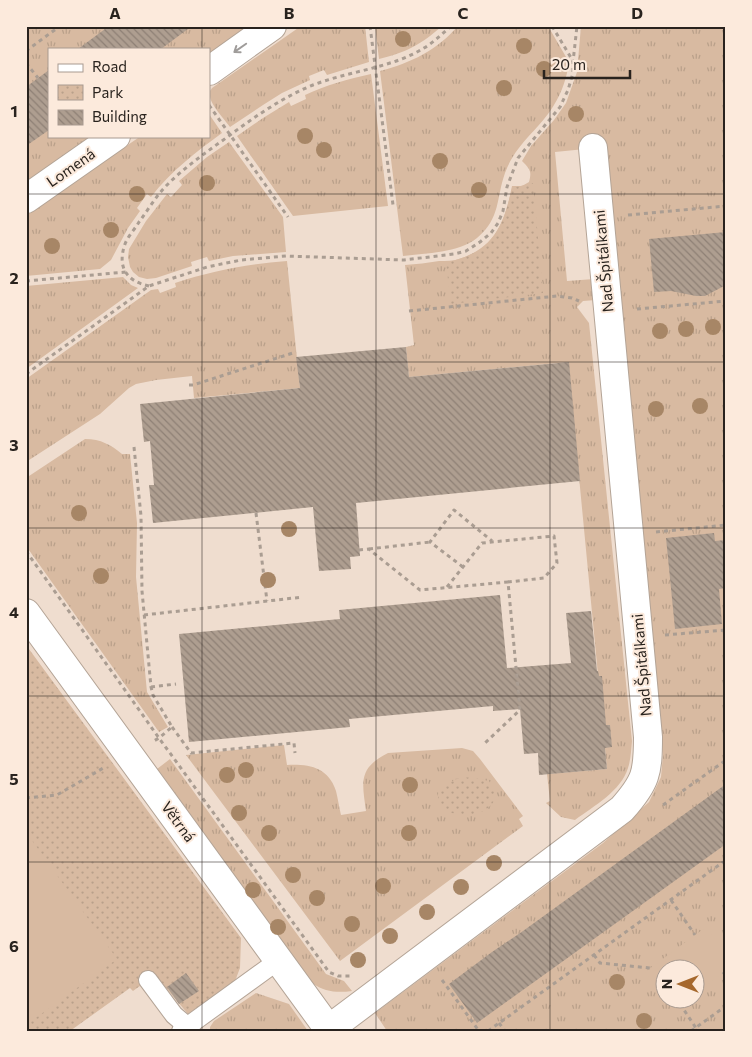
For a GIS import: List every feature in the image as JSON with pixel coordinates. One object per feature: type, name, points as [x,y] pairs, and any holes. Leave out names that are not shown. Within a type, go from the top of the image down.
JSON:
[{"type":"street","points":[[210,69],[272,26]]},
{"type":"street","name":"Lomená","points":[[26,199],[113,138]]},
{"type":"street","name":"Nad Špitálkami","points":[[330,1030],[622,809],[641,786],[645,776],[648,759],[648,738],[640,638],[593,148]]},
{"type":"street","name":"Větrná","points":[[26,613],[330,1030]]},
{"type":"lane","points":[[148,980],[186,1029],[279,960]]},
{"type":"path","points":[[26,51],[60,26]]},
{"type":"path","points":[[370,26],[393,205]]},
{"type":"path","points":[[149,286],[139,284],[131,279],[121,262],[123,250],[126,241],[166,186],[199,158],[258,114],[313,85],[393,62],[418,52],[451,26]]},
{"type":"path","points":[[552,26],[573,62]]},
{"type":"path","points":[[26,374],[149,286],[207,267],[241,260],[286,256],[404,260],[454,254],[480,242],[491,233],[498,223],[503,211],[507,187],[518,158],[560,106],[568,90],[573,73],[577,26]]},
{"type":"path","points":[[26,63],[38,78]]},
{"type":"path","points":[[210,106],[288,217]]},
{"type":"path","points":[[600,218],[726,206]]},
{"type":"path","points":[[26,281],[126,272]]},
{"type":"path","points":[[409,311],[557,296],[572,298],[583,304]]},
{"type":"path","points":[[609,312],[726,301]]},
{"type":"path","points":[[188,386],[296,352]]},
{"type":"path","points":[[134,447],[141,516],[142,591],[153,695],[172,727],[191,753],[294,743],[296,752]]},
{"type":"path","points":[[430,542],[454,510],[493,542]]},
{"type":"path","points":[[256,512],[267,601]]},
{"type":"path","points":[[653,532],[726,525]]},
{"type":"path","points":[[369,549],[420,590],[544,578],[557,563],[554,536],[482,543],[446,587]]},
{"type":"path","points":[[360,550],[430,542],[463,567]]},
{"type":"path","points":[[26,551],[329,972],[338,976],[353,975]]},
{"type":"path","points":[[484,743],[520,710],[508,582]]},
{"type":"path","points":[[144,615],[303,597]]},
{"type":"path","points":[[640,638],[726,630]]},
{"type":"path","points":[[151,687],[176,684]]},
{"type":"path","points":[[26,798],[57,795],[159,738],[172,727]]},
{"type":"path","points":[[488,1031],[726,860]]},
{"type":"path","points":[[671,900],[695,935]]},
{"type":"path","points":[[594,955],[600,963],[650,968]]},
{"type":"path","points":[[691,1031],[697,1029],[726,1006]]},
{"type":"path","points":[[684,1010],[697,1029]]},
{"type":"path","points":[[499,1023],[505,1031]]},
{"type":"green space","points":[[26,26],[267,26],[210,66],[210,48],[48,48],[48,138],[105,138],[26,193]]},
{"type":"green space","points":[[301,26],[365,26],[369,62],[327,75],[324,70],[309,76],[310,80],[282,93],[230,127],[212,103],[210,92],[212,88]]},
{"type":"green space","points":[[375,26],[442,26],[413,47],[379,59]]},
{"type":"green space","points":[[458,26],[548,26],[569,62],[567,73],[562,90],[554,105],[542,122],[521,145],[510,162],[502,182],[497,207],[485,230],[477,238],[461,247],[442,252],[403,256],[380,71],[413,60],[432,49]]},
{"type":"green space","points":[[581,26],[726,26],[726,1031],[387,1031],[375,1013],[603,843],[649,802],[661,777],[663,755],[623,358],[595,148],[555,152],[567,281],[594,279],[596,300],[583,301],[577,307],[589,323],[632,741],[629,765],[619,784],[606,797],[575,820],[561,817],[546,803],[550,801],[547,774],[607,769],[568,362],[409,377],[406,347],[414,345],[405,265],[459,259],[472,254],[490,240],[502,221],[512,186],[522,186],[529,182],[530,170],[522,161],[531,146],[566,103],[577,72]]},
{"type":"green space","points":[[371,74],[388,206],[293,216],[237,136],[289,102],[291,106],[306,99],[305,95],[321,88]]},
{"type":"green space","points":[[210,115],[222,133],[175,170],[151,197],[147,194],[137,208],[140,211],[128,228],[111,260],[100,269],[26,276],[26,214],[138,138],[210,138]]},
{"type":"green space","points":[[229,142],[283,217],[286,252],[233,256],[209,261],[207,257],[191,262],[192,266],[156,278],[147,279],[139,277],[130,267],[129,249],[146,221],[167,194],[171,197],[182,185],[179,181],[207,157]]},
{"type":"green space","points":[[533,183],[543,293],[451,304],[446,263],[476,252],[491,240],[501,224],[512,188]]},
{"type":"green space","points":[[287,261],[300,388],[194,398],[192,376],[136,384],[100,414],[26,462],[26,379],[151,290],[158,289],[160,293],[176,287],[175,283],[203,275],[244,266]]},
{"type":"green space","points":[[123,277],[131,285],[138,288],[26,369],[26,286]]},
{"type":"green space","points":[[85,439],[101,441],[122,454],[130,454],[137,523],[136,577],[147,692],[168,727],[159,732],[26,546],[26,478]]},
{"type":"green space","points":[[26,645],[241,938],[240,968],[235,981],[188,1014],[155,975],[133,991],[130,988],[70,1031],[26,1031]]},
{"type":"green space","points":[[284,745],[287,765],[310,766],[323,772],[328,777],[336,791],[341,815],[366,811],[364,777],[371,764],[388,753],[462,748],[473,751],[523,816],[519,819],[523,826],[340,961],[186,755]]},
{"type":"green space","points":[[170,759],[326,974],[344,981],[352,991],[331,991],[312,983],[157,769]]},
{"type":"green space","points":[[461,777],[489,781],[497,794],[490,806],[476,814],[468,815],[451,813],[444,809],[438,796],[439,790]]},
{"type":"green space","points":[[26,832],[117,959],[26,1025]]},
{"type":"green space","points":[[706,927],[726,954],[726,970],[704,987],[704,960],[661,960]]},
{"type":"green space","points":[[654,965],[654,984],[645,972]]},
{"type":"green space","points":[[256,993],[289,1004],[308,1031],[210,1031],[214,1021]]},
{"type":"building","points":[[109,26],[192,26],[162,48],[79,48]]},
{"type":"building","points":[[48,71],[48,131],[26,146],[26,87]]},
{"type":"building","points":[[726,232],[726,285],[705,296],[671,291],[654,292],[649,239]]},
{"type":"building","points":[[406,347],[409,377],[569,362],[580,481],[356,503],[360,556],[350,557],[351,569],[319,571],[313,507],[153,523],[149,485],[154,485],[150,441],[144,442],[140,404],[300,388],[296,357]]},
{"type":"building","points":[[714,533],[715,541],[726,540],[726,588],[719,589],[722,624],[675,629],[666,538]]},
{"type":"building","points":[[500,595],[507,668],[571,663],[566,613],[591,611],[597,671],[599,676],[602,676],[606,725],[610,725],[612,747],[605,748],[607,769],[539,775],[538,753],[524,754],[520,709],[493,711],[493,706],[349,719],[350,727],[189,742],[179,634],[340,619],[339,610]]},
{"type":"building","points":[[726,784],[726,844],[477,1023],[449,984]]},
{"type":"building","points":[[186,973],[199,991],[179,1004],[167,987]]}]
